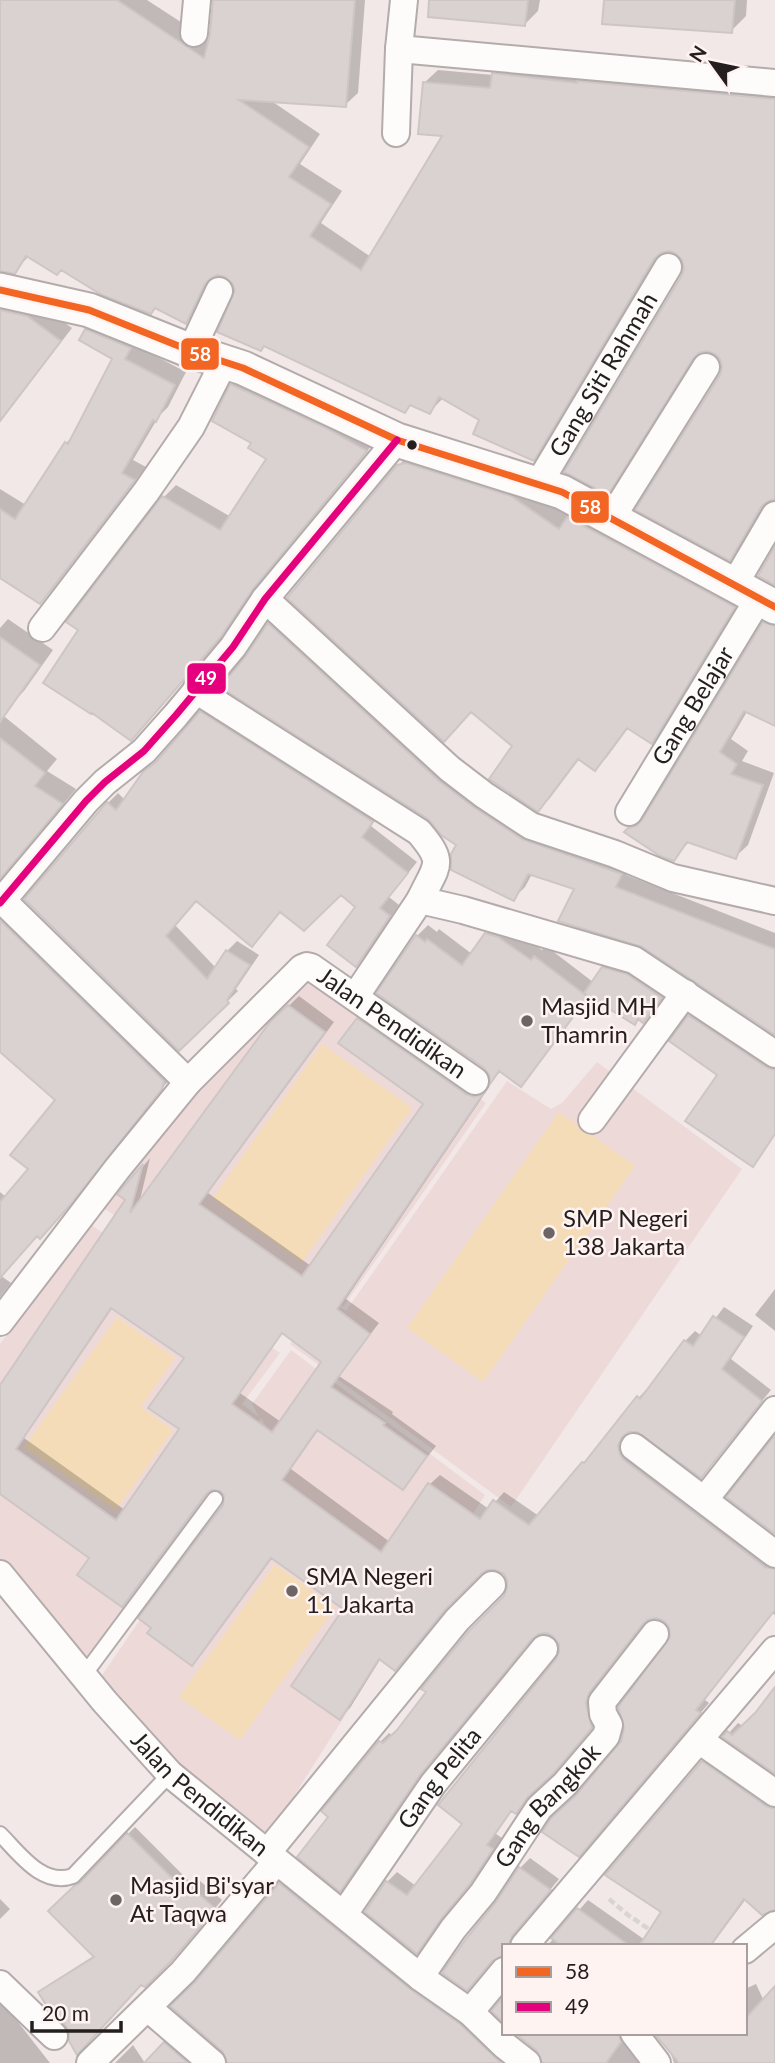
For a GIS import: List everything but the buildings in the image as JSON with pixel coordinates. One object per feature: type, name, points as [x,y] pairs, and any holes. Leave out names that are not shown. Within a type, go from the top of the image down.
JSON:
[{"type":"street","points":[[194,33],[197,0]]},
{"type":"street","points":[[396,132],[404,0]]},
{"type":"street","points":[[399,49],[775,83]]},
{"type":"street","name":"Gang Siti Rahmah","points":[[539,483],[668,267]]},
{"type":"street","points":[[0,290],[89,310],[191,351],[243,368],[397,439],[562,492],[756,597]]},
{"type":"street","points":[[191,351],[219,291]]},
{"type":"street","points":[[42,628],[146,492],[191,427],[224,362]]},
{"type":"street","points":[[611,519],[706,367]]},
{"type":"street","points":[[188,1082],[2,902],[86,801],[144,751],[233,647],[265,599],[397,439]]},
{"type":"street","name":"Gang Belajar","points":[[629,812],[756,597],[775,514]]},
{"type":"street","points":[[265,599],[450,769],[531,826],[673,878],[775,901]]},
{"type":"street","points":[[196,690],[419,832],[435,851],[437,864],[420,900],[355,997]]},
{"type":"street","points":[[420,900],[634,960],[775,1054]]},
{"type":"street","name":"Jalan Pendidikan","points":[[0,1322],[117,1169],[188,1082],[302,968],[311,967],[475,1081]]},
{"type":"street","points":[[592,1120],[685,993]]},
{"type":"street","points":[[705,1499],[775,1410]]},
{"type":"street","points":[[634,1447],[775,1554]]},
{"type":"street","name":"Jalan Pendidikan","points":[[0,1574],[105,1702],[170,1774],[420,1977],[470,2012],[527,2063]]},
{"type":"street","points":[[90,2063],[183,1972],[457,1620],[492,1585]]},
{"type":"street","name":"Gang Bangkok","points":[[420,1977],[453,1929],[483,1893],[539,1808],[565,1784],[606,1736],[608,1725],[602,1702],[655,1634]]},
{"type":"street","name":"Gang Pelita","points":[[344,1914],[433,1784],[544,1649]]},
{"type":"street","points":[[526,1944],[775,1650]]},
{"type":"street","points":[[699,1740],[775,1793]]},
{"type":"street","points":[[747,1949],[773,1932]]},
{"type":"street","points":[[470,2012],[502,1973]]},
{"type":"street","points":[[0,1983],[54,2036]]},
{"type":"street","points":[[148,2008],[212,2063]]},
{"type":"street","points":[[636,2035],[657,2063]]},
{"type":"lane","points":[[84,1675],[215,1499]]},
{"type":"lane","points":[[0,1833],[32,1866],[47,1877],[62,1880],[73,1876],[170,1774]]},
{"type":"path","points":[[609,1899],[671,1944]]},
{"type":"shaded area","points":[[304,971],[364,1007],[486,1103],[343,1307],[324,1294],[292,1338],[95,1202]]},
{"type":"shaded area","points":[[322,1044],[412,1108],[302,1262],[213,1198]]},
{"type":"shaded area","name":"SMP Negeri 138 Jakarta","points":[[597,1062],[742,1169],[511,1507],[290,1344],[325,1297],[346,1311],[507,1081],[551,1109],[562,1103]]},
{"type":"shaded area","points":[[559,1112],[635,1166],[483,1382],[407,1328]]},
{"type":"shaded area","points":[[90,1224],[280,1353],[242,1404],[259,1417],[252,1404],[291,1350],[485,1495],[261,1848],[94,1687],[269,1431],[261,1418],[84,1663],[0,1568],[0,1344]]},
{"type":"shaded area","points":[[117,1317],[175,1358],[141,1407],[173,1430],[116,1510],[24,1447]]},
{"type":"shaded area","points":[[275,1564],[335,1607],[240,1740],[179,1697]]},
{"type":"transit line","name":"58","points":[[0,290],[89,310],[191,351],[243,368],[397,440],[562,492],[775,607]]},
{"type":"transit line","name":"49","points":[[0,903],[86,801],[144,751],[176,715],[233,647],[265,599],[397,440]]},
{"type":"place","name":"Masjid MH Thamrin","points":[[527,1021]]},
{"type":"place","name":"SMP Negeri 138 Jakarta","points":[[549,1233]]},
{"type":"place","name":"SMA Negeri 11 Jakarta","points":[[292,1591]]},
{"type":"place","name":"Masjid Bi'syar At Taqwa","points":[[116,1900]]}]
